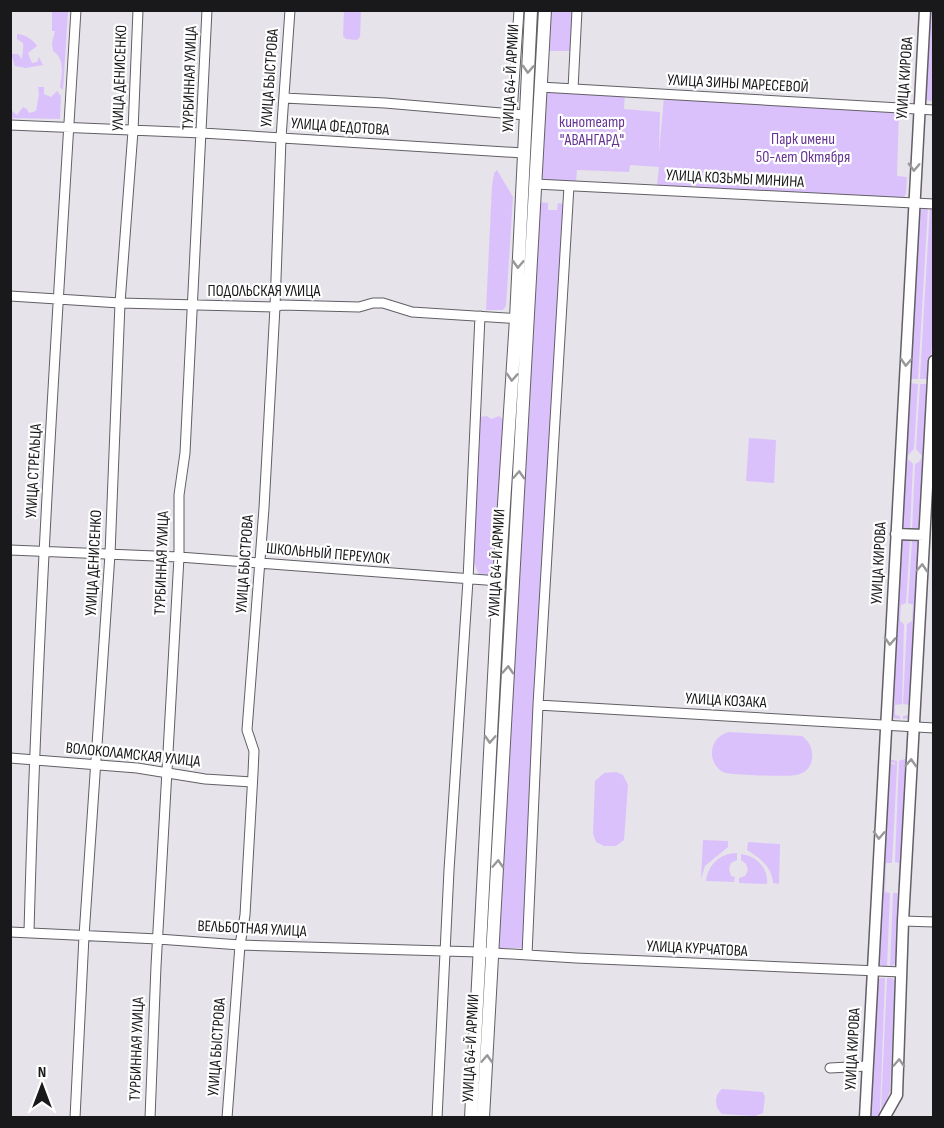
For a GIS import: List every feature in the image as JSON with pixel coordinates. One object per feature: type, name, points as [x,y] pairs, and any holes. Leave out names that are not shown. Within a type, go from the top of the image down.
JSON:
[{"type":"highway","name":"УЛИЦА 64-Й АРМИИ","points":[[483,1118],[521,445],[523,153],[531,10]]},
{"type":"highway","name":"УЛИЦА 64-Й АРМИИ","points":[[471,1118],[508,444],[535,184],[545,10]]},
{"type":"highway","points":[[508,444],[521,445]]},
{"type":"main road","name":"УЛИЦА КИРОВА","points":[[865,1118],[871,971],[925,10]]},
{"type":"main road","points":[[884,1118],[897,1095],[903,921],[933,361]]},
{"type":"main road","points":[[896,534],[924,535]]},
{"type":"street","name":"УЛИЦА СТРЕЛЬЦА","points":[[28,932],[34,760],[76,10]]},
{"type":"street","name":"УЛИЦА ДЕНИСЕНКО","points":[[75,1118],[84,936],[110,554],[120,303],[133,131],[138,10]]},
{"type":"street","name":"ТУРБИННАЯ УЛИЦА","points":[[150,1118],[166,771],[179,557],[179,495],[185,453],[207,10]]},
{"type":"street","name":"УЛИЦА БЫСТРОВА","points":[[227,1118],[240,945],[245,915],[254,751],[248,730],[275,307],[281,138],[290,10]]},
{"type":"street","points":[[512,113],[519,10]]},
{"type":"street","points":[[573,89],[577,10]]},
{"type":"street","name":"УЛИЦА ЗИНЫ МАРЕСЕВОЙ","points":[[540,87],[933,110]]},
{"type":"street","points":[[284,98],[525,115]]},
{"type":"street","name":"УЛИЦА ФЕДОТОВА","points":[[10,125],[202,133],[523,153]]},
{"type":"street","name":"УЛИЦА КОЗЬМЫ МИНИНА","points":[[535,184],[933,204]]},
{"type":"street","points":[[527,955],[538,705],[569,186]]},
{"type":"street","name":"ПОДОЛЬСКАЯ УЛИЦА","points":[[10,296],[120,303],[275,307],[282,305],[359,307],[383,303],[412,312],[522,319]]},
{"type":"street","name":"УЛИЦА 64-Й АРМИИ","points":[[437,1118],[447,952],[449,870],[468,580],[480,316]]},
{"type":"street","name":"ШКОЛЬНЫЙ ПЕРЕУЛОК","points":[[10,550],[179,557],[499,581]]},
{"type":"street","name":"УЛИЦА КОЗАКА","points":[[538,705],[933,728]]},
{"type":"street","name":"ВОЛОКОЛАМСКАЯ УЛИЦА","points":[[10,758],[166,771],[205,779],[252,782]]},
{"type":"street","points":[[903,921],[933,922]]},
{"type":"street","name":"ВЕЛЬБОТНАЯ УЛИЦА","points":[[10,932],[240,945],[493,952]]},
{"type":"street","name":"УЛИЦА КУРЧАТОВА","points":[[493,952],[901,972]]},
{"type":"street","points":[[830,1068],[867,1066]]},
{"type":"green space","points":[[52,11],[68,11],[63,90],[60,87],[61,62],[53,51],[55,31],[52,31]]},
{"type":"green space","points":[[344,11],[361,11],[360,37],[357,40],[346,39],[343,36]]},
{"type":"green space","points":[[551,11],[572,11],[570,51],[550,51]]},
{"type":"green space","points":[[928,11],[933,11],[932,101],[926,100],[923,95]]},
{"type":"green space","points":[[17,34],[28,37],[35,43],[37,46],[28,53],[32,63],[37,62],[39,57],[43,65],[26,68],[15,66],[11,54],[18,54],[22,59],[23,47],[23,43],[17,39]]},
{"type":"green space","points":[[38,87],[44,87],[44,94],[51,97],[57,91],[61,96],[60,119],[11,118],[11,110],[17,115],[23,107],[29,113],[36,111]]},
{"type":"green space","name":"Парк имени 50-лет Октября","points":[[552,90],[625,93],[624,109],[660,112],[659,154],[664,96],[899,109],[897,176],[907,177],[906,193],[903,200],[657,185],[659,167],[630,165],[629,172],[577,170],[576,182],[546,181],[541,177],[545,95]]},
{"type":"green space","points":[[497,170],[513,197],[506,306],[503,310],[486,310],[492,186],[494,173]]},
{"type":"green space","points":[[538,202],[548,203],[548,210],[557,210],[558,203],[564,204],[523,948],[497,948]]},
{"type":"green space","points":[[928,206],[918,379],[909,379],[919,211]]},
{"type":"green space","points":[[930,206],[934,207],[934,309],[930,379],[920,379]]},
{"type":"green space","points":[[909,383],[918,384],[914,449],[908,455],[908,459],[913,464],[910,530],[902,530],[902,528]]},
{"type":"green space","points":[[920,384],[929,384],[921,530],[912,530],[915,464],[922,456],[916,449]]},
{"type":"green space","points":[[487,416],[491,419],[499,416],[504,420],[498,493],[499,517],[493,540],[496,542],[493,550],[496,564],[495,571],[490,577],[479,574],[474,563],[473,551],[477,451],[480,445],[478,421],[480,417]]},
{"type":"green space","points":[[749,438],[776,440],[774,483],[746,481]]},
{"type":"green space","points":[[513,460],[487,944],[485,944],[511,462]]},
{"type":"green space","points":[[899,540],[910,540],[906,603],[901,605],[900,621],[904,624],[902,704],[895,705],[895,715],[900,716],[900,719],[894,718],[892,713]]},
{"type":"green space","points":[[912,541],[922,541],[910,705],[903,704],[907,624],[912,621],[913,605],[908,603]]},
{"type":"green space","points":[[729,732],[802,736],[807,740],[812,752],[811,764],[803,773],[791,776],[723,772],[715,765],[712,751],[718,738]]},
{"type":"green space","points":[[889,759],[897,761],[897,767],[892,863],[886,863],[885,892],[890,893],[887,967],[879,965],[878,962],[888,763],[895,766],[895,763],[889,762]]},
{"type":"green space","points":[[905,759],[907,763],[905,763],[909,764],[897,963],[890,967],[893,893],[898,893],[899,863],[895,862],[899,761]]},
{"type":"green space","points":[[617,772],[623,775],[628,785],[624,840],[616,846],[604,846],[596,842],[593,834],[595,781],[604,773]]},
{"type":"green space","points":[[703,840],[728,841],[728,847],[705,866],[701,879]]},
{"type":"green space","points":[[748,842],[780,844],[779,884],[773,883],[768,868],[747,850]]},
{"type":"green space","points":[[737,853],[737,860],[731,863],[729,869],[731,876],[735,877],[734,882],[706,881],[709,870],[716,861],[725,855]]},
{"type":"green space","points":[[741,854],[752,857],[764,868],[767,884],[739,883],[739,878],[745,876],[748,870],[746,864],[741,860]]},
{"type":"green space","points":[[885,978],[880,1110],[877,1117],[870,1116],[876,982]]},
{"type":"green space","points":[[887,978],[895,981],[890,1091],[881,1110]]},
{"type":"green space","points":[[722,1089],[763,1092],[765,1097],[763,1113],[755,1116],[722,1114],[716,1101]]},
{"type":"park label","name":"кинотеатр \"АВАНГАРД\"","points":[[592,131]]}]
